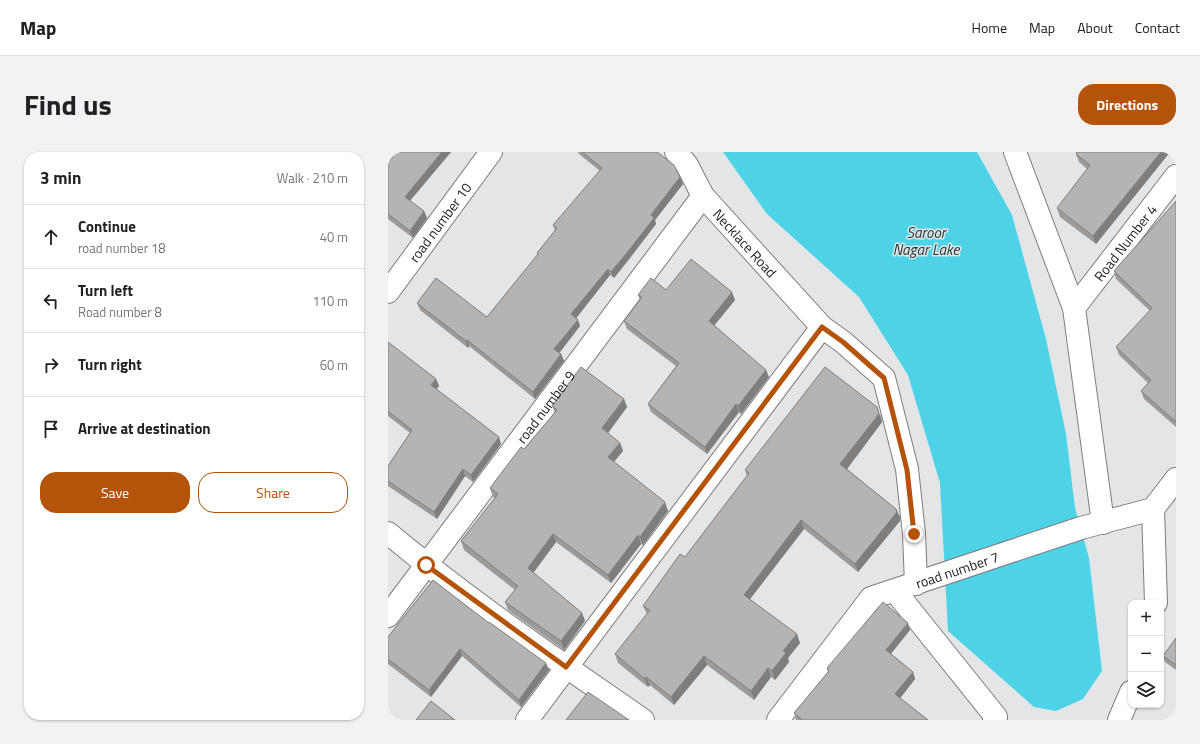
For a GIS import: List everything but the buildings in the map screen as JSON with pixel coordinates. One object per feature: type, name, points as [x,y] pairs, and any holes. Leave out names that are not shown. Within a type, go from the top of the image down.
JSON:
[{"type":"street","name":"road number 10","points":[[388,292],[491,152]]},
{"type":"street","name":"Necklace Road","points":[[676,152],[687,165],[703,196],[822,327],[843,342],[884,378],[907,470],[914,534],[916,584]]},
{"type":"street","points":[[1015,152],[1074,308],[1103,523]]},
{"type":"street","name":"Road Number 4","points":[[1074,308],[1176,176]]},
{"type":"street","name":"road number 9","points":[[388,616],[703,196]]},
{"type":"street","points":[[527,720],[822,327]]},
{"type":"street","points":[[1156,600],[1153,509],[1176,479]]},
{"type":"street","name":"road number 7","points":[[778,720],[871,598],[1081,528],[1153,509]]},
{"type":"street","points":[[388,533],[426,565],[566,667],[643,720]]},
{"type":"street","points":[[895,591],[995,719]]},
{"type":"street","points":[[1119,720],[1128,699]]},
{"type":"water","name":"Saroor Nagar Lake","points":[[723,152],[977,152],[1012,215],[1046,339],[1066,434],[1075,508],[1089,558],[1102,671],[1083,699],[1056,711],[1034,707],[948,631],[940,483],[908,375],[859,297],[767,214]]},
{"type":"route","points":[[426,565],[566,667],[822,327],[843,342],[884,378],[907,470],[914,534]]}]
